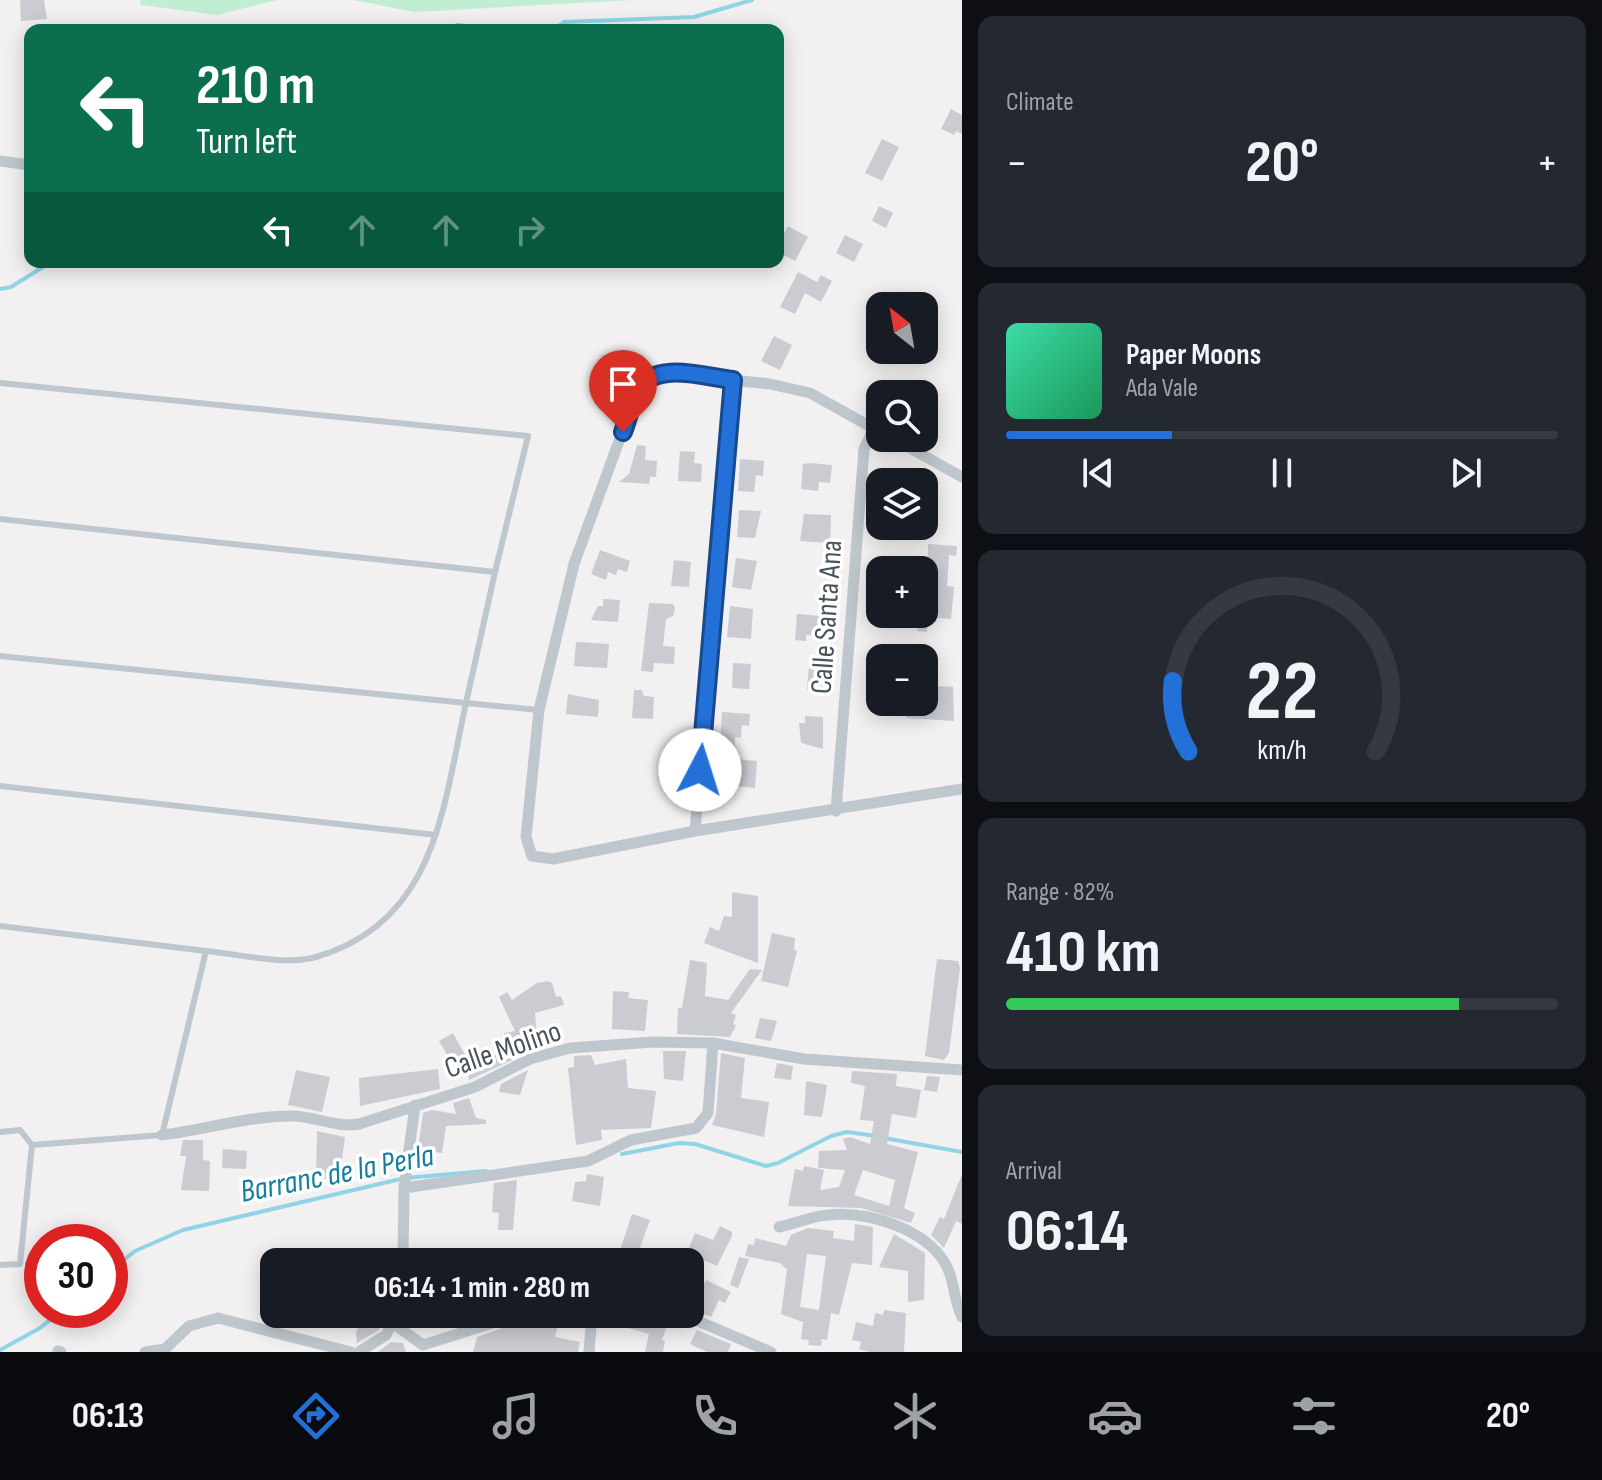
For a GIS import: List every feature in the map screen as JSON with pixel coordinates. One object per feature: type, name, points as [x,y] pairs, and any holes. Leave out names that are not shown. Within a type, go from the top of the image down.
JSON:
[{"type":"street","points":[[0,161],[24,164]]},
{"type":"street","points":[[866,424],[810,393],[733,380],[667,373],[651,376],[638,389],[574,564],[539,710],[526,837],[532,856],[553,859],[695,831],[962,789]]},
{"type":"street","points":[[695,831],[733,380]]},
{"type":"street","name":"Calle Santa Ana","points":[[836,811],[866,446]]},
{"type":"street","points":[[917,452],[962,477]]},
{"type":"street","name":"Calle Molino","points":[[162,1135],[259,1117],[305,1117],[348,1126],[475,1087],[530,1059],[570,1048],[653,1042],[713,1043],[804,1059],[962,1070]]},
{"type":"street","points":[[404,1188],[588,1161],[631,1140],[696,1128],[708,1113],[713,1043]]},
{"type":"street","points":[[403,1248],[404,1188],[415,1105]]},
{"type":"street","points":[[779,1227],[822,1216],[851,1214],[906,1231],[929,1246],[944,1262],[962,1317]]},
{"type":"street","points":[[145,1352],[165,1349],[189,1326],[218,1318],[351,1352]]},
{"type":"street","points":[[704,1324],[771,1352]]},
{"type":"street","points":[[359,1352],[377,1343],[388,1328]]},
{"type":"street","points":[[405,1328],[423,1345],[477,1328]]},
{"type":"street","points":[[589,1352],[591,1328]]},
{"type":"lane","points":[[0,383],[528,436],[436,835],[423,873],[403,901],[380,922],[339,946],[315,957],[292,959],[0,926]]},
{"type":"lane","points":[[0,519],[495,572]]},
{"type":"lane","points":[[0,656],[539,710]]},
{"type":"lane","points":[[0,786],[436,835]]},
{"type":"lane","points":[[32,1145],[162,1135],[206,951]]},
{"type":"lane","points":[[0,1132],[20,1130],[32,1145],[20,1264],[0,1265]]},
{"type":"green space","points":[[140,0],[277,0],[217,15],[141,5]]},
{"type":"green space","points":[[354,0],[633,0],[414,12]]},
{"type":"building","points":[[20,0],[44,0],[47,19],[21,21]]},
{"type":"building","points":[[951,109],[962,115],[962,134],[956,131],[954,135],[941,129]]},
{"type":"building","points":[[882,139],[899,147],[882,181],[865,173]]},
{"type":"building","points":[[879,206],[893,213],[886,228],[872,221]]},
{"type":"building","points":[[788,226],[808,237],[795,261],[784,255],[784,233]]},
{"type":"building","points":[[845,235],[863,244],[854,262],[836,253]]},
{"type":"building","points":[[798,272],[817,282],[821,275],[832,281],[821,302],[805,293],[795,314],[780,307]]},
{"type":"building","points":[[774,336],[792,345],[780,370],[761,361]]},
{"type":"building","points":[[637,445],[646,446],[645,460],[657,461],[656,477],[650,477],[649,484],[619,482],[629,474]]},
{"type":"building","points":[[680,451],[695,452],[694,463],[702,464],[701,482],[678,481]]},
{"type":"building","points":[[740,459],[764,461],[763,476],[756,475],[754,492],[738,491]]},
{"type":"building","points":[[803,464],[832,465],[830,483],[819,482],[818,491],[801,489]]},
{"type":"building","points":[[739,510],[761,511],[755,538],[737,537]]},
{"type":"building","points":[[804,514],[831,515],[830,543],[800,541]]},
{"type":"building","points":[[928,544],[957,546],[956,556],[949,555],[947,586],[954,587],[951,619],[938,618],[938,556],[928,556]]},
{"type":"building","points":[[600,550],[630,561],[627,572],[618,569],[616,575],[608,572],[606,580],[591,574]]},
{"type":"building","points":[[736,558],[757,561],[751,590],[732,587]]},
{"type":"building","points":[[674,560],[691,562],[689,587],[671,586]]},
{"type":"building","points":[[603,599],[620,600],[618,622],[591,620],[598,606],[603,606]]},
{"type":"building","points":[[649,603],[673,604],[675,608],[673,616],[666,619],[663,646],[675,647],[674,664],[654,663],[653,672],[641,671]]},
{"type":"building","points":[[730,606],[753,609],[751,639],[727,637]]},
{"type":"building","points":[[797,614],[821,616],[819,636],[806,635],[806,641],[795,640]]},
{"type":"building","points":[[576,642],[609,644],[607,668],[574,666]]},
{"type":"building","points":[[733,663],[751,664],[749,689],[732,688]]},
{"type":"building","points":[[809,665],[826,666],[825,690],[807,689]]},
{"type":"building","points":[[938,686],[953,687],[954,721],[906,718],[938,716]]},
{"type":"building","points":[[634,690],[642,690],[644,696],[654,697],[653,719],[632,718]]},
{"type":"building","points":[[568,694],[599,700],[598,717],[566,714]]},
{"type":"building","points":[[722,712],[750,714],[749,726],[742,725],[741,738],[735,737],[734,759],[757,761],[755,788],[735,786],[735,778],[723,777],[725,745],[720,744]]},
{"type":"building","points":[[805,716],[823,717],[823,749],[801,743],[799,723],[805,723]]},
{"type":"building","points":[[732,892],[758,896],[758,963],[704,943],[710,927],[719,931],[724,916],[732,917]]},
{"type":"building","points":[[772,933],[795,938],[794,950],[797,951],[788,987],[761,981]]},
{"type":"building","points":[[937,959],[958,961],[960,968],[949,1053],[944,1060],[925,1056]]},
{"type":"building","points":[[690,960],[707,963],[705,996],[728,1000],[750,969],[762,970],[731,1013],[736,1015],[733,1024],[736,1025],[730,1037],[677,1034],[678,1008],[682,1008]]},
{"type":"building","points":[[537,983],[552,983],[556,997],[561,996],[564,1005],[535,1013],[538,1048],[469,1080],[465,1058],[453,1065],[439,1041],[453,1033],[464,1053],[504,1055],[499,1039],[504,1037],[504,1033],[515,1031],[499,997],[507,992],[512,1000]]},
{"type":"building","points":[[613,991],[629,992],[628,998],[648,1000],[645,1031],[612,1029]]},
{"type":"building","points":[[760,1018],[777,1021],[771,1041],[755,1038]]},
{"type":"building","points":[[663,1051],[686,1051],[683,1081],[664,1079]]},
{"type":"building","points":[[721,1053],[745,1058],[741,1098],[769,1102],[764,1137],[712,1125],[716,1114]]},
{"type":"building","points":[[591,1055],[595,1065],[626,1059],[628,1088],[656,1091],[651,1128],[601,1130],[602,1140],[576,1145],[568,1068],[574,1067],[574,1056]]},
{"type":"building","points":[[777,1063],[793,1066],[791,1080],[774,1078]]},
{"type":"building","points":[[438,1069],[440,1089],[360,1106],[359,1078]]},
{"type":"building","points":[[296,1070],[330,1077],[322,1112],[288,1105]]},
{"type":"building","points":[[528,1070],[520,1095],[499,1092],[501,1084]]},
{"type":"building","points":[[852,1071],[897,1074],[896,1086],[921,1090],[916,1118],[892,1114],[887,1144],[918,1152],[904,1208],[915,1213],[911,1223],[861,1208],[788,1206],[795,1169],[803,1171],[804,1166],[824,1170],[820,1190],[839,1187],[845,1170],[818,1168],[819,1151],[847,1150],[843,1139],[850,1137],[870,1144],[874,1121],[860,1120],[865,1086],[851,1083]],"holes":[[[863,1170],[895,1180],[889,1206],[854,1195]]]},
{"type":"building","points":[[927,1076],[940,1077],[937,1092],[924,1090]]},
{"type":"building","points":[[806,1081],[827,1085],[822,1117],[804,1115]]},
{"type":"building","points":[[469,1098],[476,1118],[486,1120],[486,1124],[446,1126],[442,1153],[418,1149],[423,1113],[432,1110],[456,1114],[453,1103]]},
{"type":"building","points":[[317,1131],[345,1137],[339,1180],[316,1178]]},
{"type":"building","points":[[183,1140],[203,1140],[203,1160],[210,1161],[209,1191],[181,1190],[186,1156],[180,1156]]},
{"type":"building","points":[[223,1149],[247,1151],[246,1169],[222,1168]]},
{"type":"building","points":[[587,1174],[604,1177],[600,1206],[572,1201],[575,1182],[586,1181]]},
{"type":"building","points":[[962,1174],[962,1224],[956,1221],[944,1248],[931,1235],[940,1217],[944,1219]]},
{"type":"building","points":[[517,1180],[513,1230],[498,1230],[499,1213],[492,1212],[494,1183]]},
{"type":"building","points":[[632,1214],[650,1220],[640,1248],[621,1248]]},
{"type":"building","points":[[855,1224],[873,1227],[872,1265],[852,1263],[839,1315],[831,1313],[827,1340],[822,1339],[821,1346],[808,1345],[809,1340],[801,1339],[803,1322],[781,1314],[787,1270],[780,1263],[745,1256],[748,1244],[754,1245],[755,1238],[786,1246],[791,1235],[808,1228],[834,1231],[833,1238],[854,1241]],"holes":[[[807,1254],[826,1256],[819,1310],[800,1307]]]},
{"type":"building","points":[[720,1226],[732,1232],[717,1266],[704,1260],[704,1248],[689,1248],[695,1233],[713,1240]]},
{"type":"building","points":[[894,1234],[925,1253],[924,1300],[908,1302],[908,1271],[879,1267]]},
{"type":"building","points":[[739,1257],[749,1259],[738,1288],[730,1285]]},
{"type":"building","points":[[706,1280],[731,1292],[725,1303],[719,1300],[711,1317],[704,1314]]},
{"type":"building","points":[[884,1310],[906,1313],[904,1352],[870,1352],[859,1349],[861,1342],[852,1340],[856,1322],[873,1326],[875,1313],[883,1315]]},
{"type":"building","points":[[358,1328],[380,1328],[357,1343]]},
{"type":"building","points":[[502,1328],[557,1328],[555,1337],[580,1342],[578,1352],[473,1352],[477,1337]]},
{"type":"building","points":[[628,1328],[666,1328],[662,1340],[665,1341],[663,1352],[645,1352],[649,1334]]},
{"type":"building","points":[[697,1330],[731,1344],[728,1352],[707,1352],[690,1344]]},
{"type":"building","points":[[391,1342],[403,1343],[406,1352],[378,1352]]},
{"type":"waterway","points":[[561,24],[694,17],[752,0]]},
{"type":"waterway","points":[[0,289],[11,287],[41,268]]},
{"type":"waterway","name":"Barranc de la Perla","points":[[622,1154],[679,1143],[695,1144],[766,1166],[831,1136],[847,1132],[876,1136]]},
{"type":"waterway","name":"Barranc de la Perla","points":[[884,1138],[962,1152]]},
{"type":"waterway","name":"Barranc de la Perla","points":[[128,1257],[183,1230],[405,1178],[486,1171]]},
{"type":"waterway","name":"Barranc de la Perla","points":[[0,1350],[40,1328]]},
{"type":"route","points":[[623,432],[638,389],[651,376],[667,373],[733,380],[700,770]]}]
